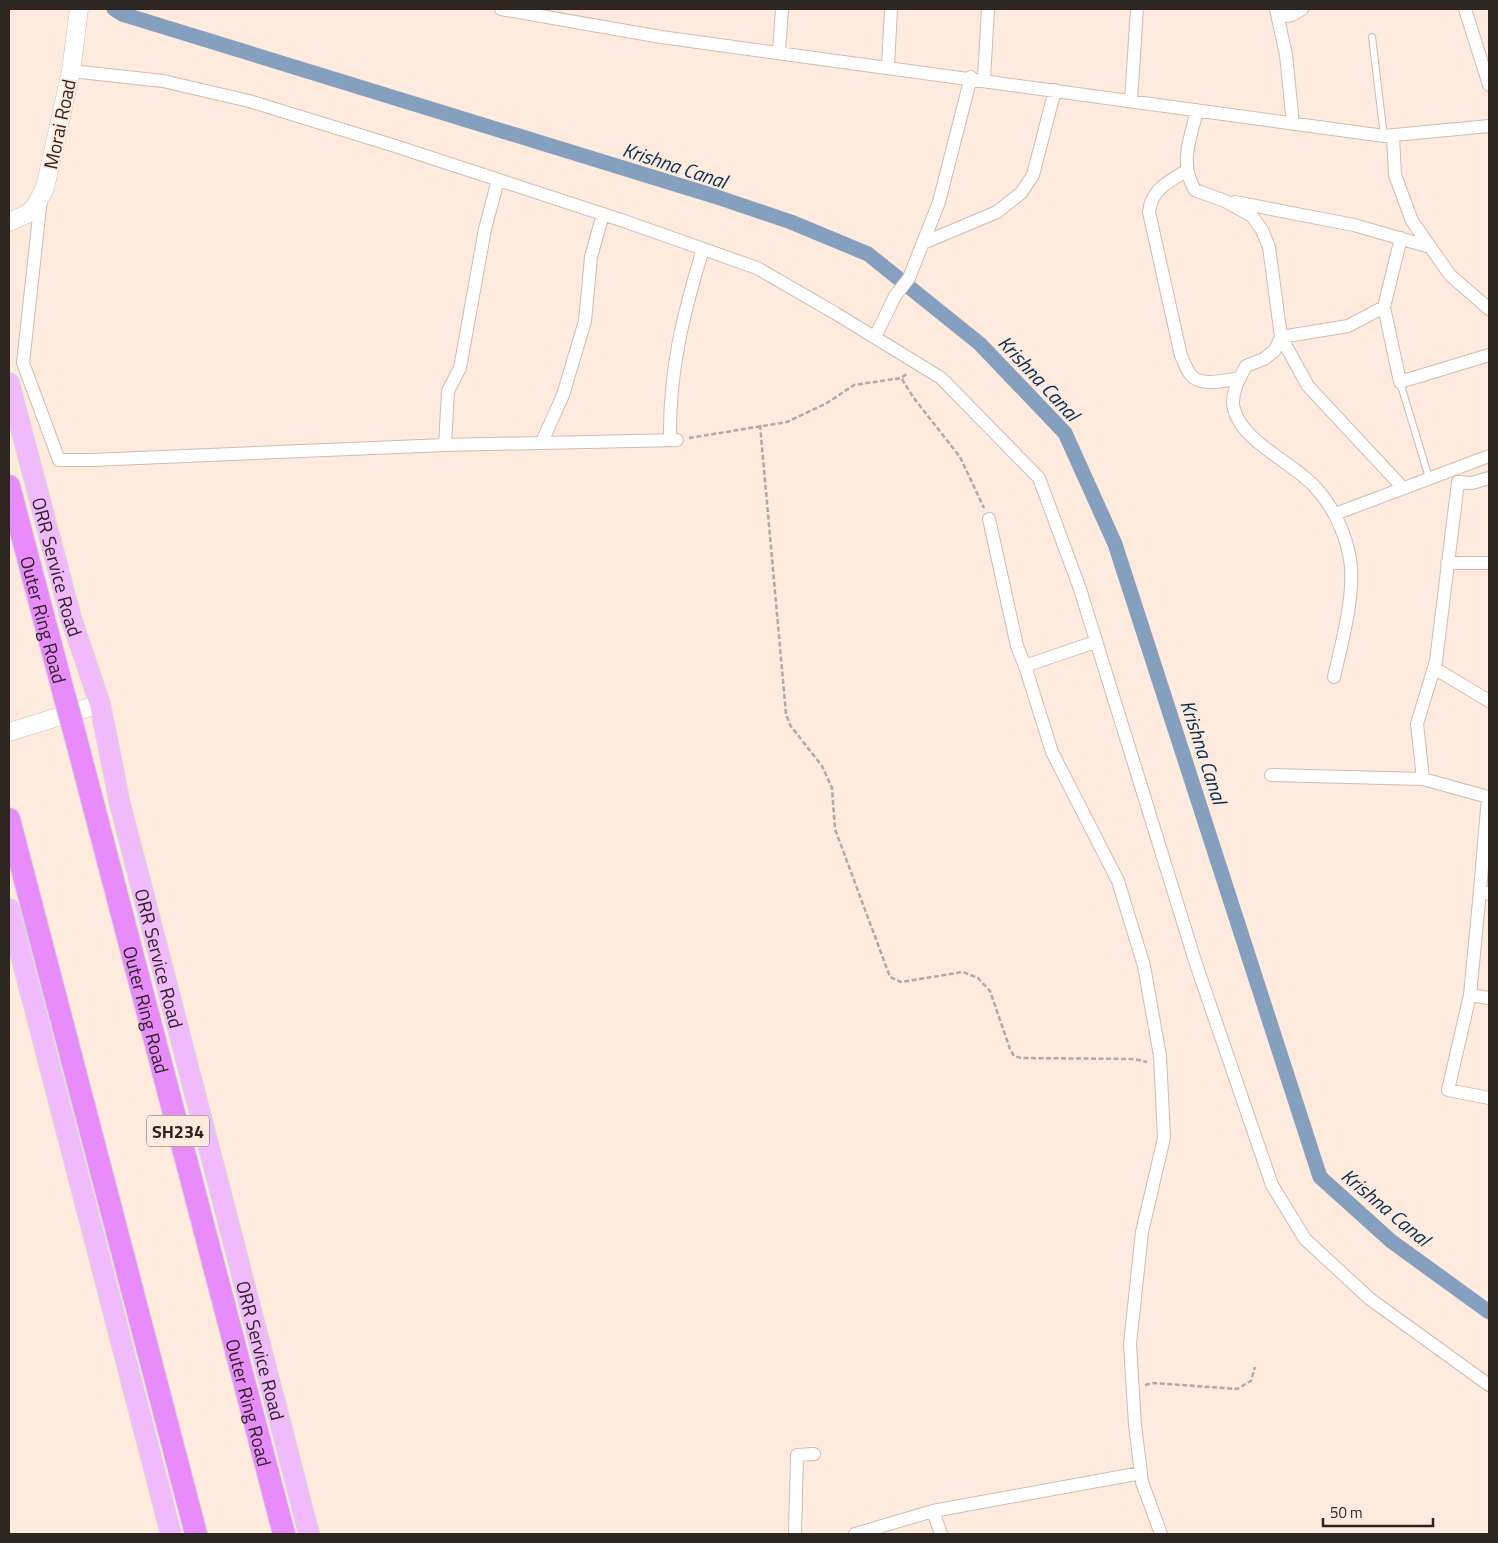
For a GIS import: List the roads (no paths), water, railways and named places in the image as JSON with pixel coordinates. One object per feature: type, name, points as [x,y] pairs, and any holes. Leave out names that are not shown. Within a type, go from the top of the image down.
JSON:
[{"type":"highway","name":"Outer Ring Road","points":[[9,486],[284,1534]]},
{"type":"highway","points":[[9,819],[196,1534]]},
{"type":"main road","name":"ORR Service Road","points":[[9,383],[71,618],[100,704],[120,804],[309,1534]]},
{"type":"main road","points":[[9,909],[171,1534]]},
{"type":"street","name":"Morai Road","points":[[9,222],[27,214],[42,196],[45,188],[71,71],[79,9]]},
{"type":"street","points":[[504,9],[554,13],[661,36],[1388,136],[1489,126]]},
{"type":"street","points":[[779,52],[782,9]]},
{"type":"street","points":[[888,66],[890,9]]},
{"type":"street","points":[[984,80],[988,9]]},
{"type":"street","points":[[1131,101],[1137,9]]},
{"type":"street","points":[[1293,124],[1286,55],[1277,13],[1292,15],[1302,9]]},
{"type":"street","points":[[1464,12],[1489,85]]},
{"type":"street","points":[[71,71],[163,81],[249,101],[392,144],[703,249],[756,268],[875,337],[941,378],[1039,478],[1080,589],[1196,964],[1272,1184],[1305,1239],[1355,1286],[1378,1305],[1489,1385]]},
{"type":"street","points":[[875,337],[895,296],[909,278],[939,202],[971,78]]},
{"type":"street","points":[[923,243],[997,212],[1021,193],[1033,175],[1055,90]]},
{"type":"street","points":[[1197,111],[1187,152],[1186,171],[1195,190],[1225,200],[1354,225],[1430,246]]},
{"type":"street","points":[[1388,136],[1395,175],[1412,221],[1450,275],[1489,309]]},
{"type":"street","points":[[1186,171],[1155,192],[1150,202],[1149,212],[1182,356],[1190,374],[1198,380],[1212,382],[1240,378]]},
{"type":"street","points":[[445,445],[447,396],[462,359],[485,229],[498,180]]},
{"type":"street","points":[[42,196],[23,363],[60,460],[445,445],[674,440],[672,380],[682,321],[703,249]]},
{"type":"street","points":[[1225,200],[1252,216],[1262,230],[1269,248],[1281,337],[1308,386],[1403,488]]},
{"type":"street","points":[[542,442],[563,395],[585,321],[591,257],[603,214]]},
{"type":"street","points":[[1401,238],[1384,307],[1400,382],[1489,355]]},
{"type":"street","points":[[1281,337],[1348,326],[1384,307]]},
{"type":"street","points":[[1281,337],[1275,350],[1264,359],[1246,366],[1233,396],[1234,409],[1246,430],[1315,486],[1335,514],[1350,555],[1350,602],[1334,677]]},
{"type":"street","points":[[1335,514],[1489,456]]},
{"type":"street","points":[[1423,779],[1417,724],[1434,668],[1458,482],[1472,482],[1489,478]]},
{"type":"street","points":[[988,519],[1017,646],[1052,752],[1118,882],[1144,966],[1161,1066],[1164,1138],[1142,1232],[1130,1344],[1142,1482],[1161,1534]]},
{"type":"street","points":[[1447,563],[1489,563]]},
{"type":"street","points":[[1025,666],[1095,642]]},
{"type":"street","points":[[1434,668],[1489,701]]},
{"type":"street","points":[[9,732],[100,704]]},
{"type":"street","points":[[1271,775],[1423,779],[1489,795],[1485,893],[1470,995],[1448,1090],[1489,1098]]},
{"type":"street","points":[[1470,995],[1489,998]]},
{"type":"street","points":[[795,1534],[797,1455],[814,1454]]},
{"type":"street","points":[[855,1534],[933,1512],[1141,1474]]},
{"type":"street","points":[[933,1512],[940,1534]]},
{"type":"lane","points":[[1372,37],[1388,136]]},
{"type":"lane","points":[[1400,382],[1429,478]]},
{"type":"waterway","name":"Krishna Canal","points":[[114,9],[122,14],[714,196],[791,222],[868,254],[980,344],[1065,433],[1115,544],[1320,1177],[1391,1241],[1489,1312]]}]
